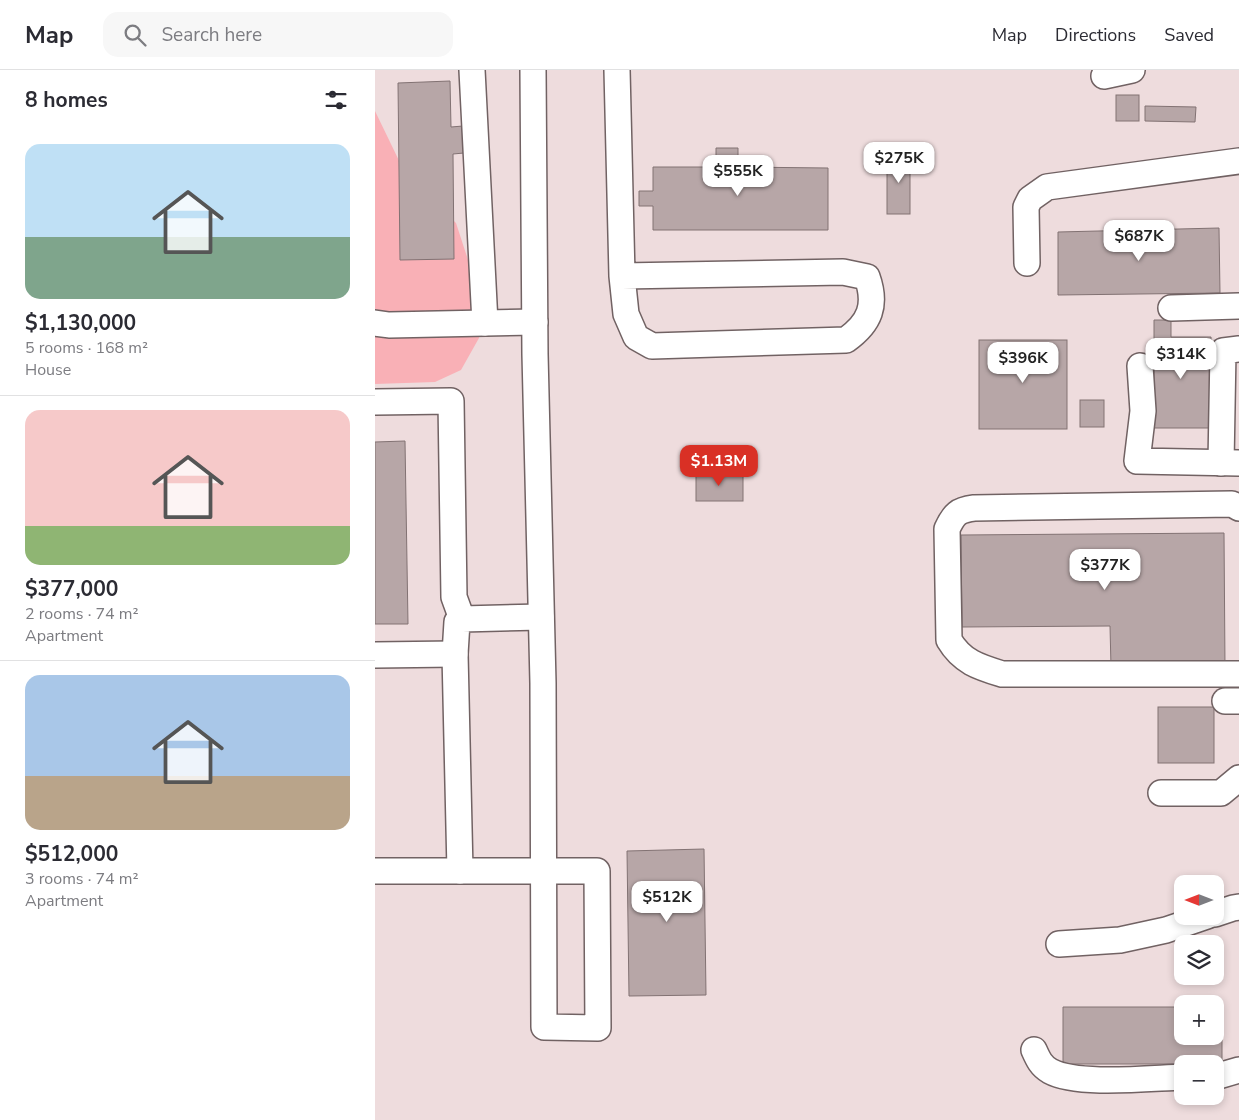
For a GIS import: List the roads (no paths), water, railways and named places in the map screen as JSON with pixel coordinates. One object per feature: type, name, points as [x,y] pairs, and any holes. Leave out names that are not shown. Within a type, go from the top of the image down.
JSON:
[{"type":"lane","points":[[472,70],[485,323]]},
{"type":"lane","points":[[375,871],[543,871],[597,872],[598,1028],[544,1027],[543,871],[543,693],[535,322],[533,70]]},
{"type":"lane","points":[[617,70],[622,276],[626,314],[636,337],[652,346],[846,340],[858,332],[870,314],[872,291],[867,277],[843,272],[622,276]]},
{"type":"lane","points":[[1103,76],[1132,70]]},
{"type":"lane","points":[[1027,263],[1026,207],[1030,199],[1047,187],[1239,162]]},
{"type":"lane","points":[[1171,308],[1239,306]]},
{"type":"lane","points":[[375,323],[389,325],[535,322]]},
{"type":"lane","points":[[1140,366],[1143,411],[1137,461],[1230,463],[1223,351],[1239,349]]},
{"type":"lane","points":[[375,402],[451,401],[454,597],[462,619]]},
{"type":"lane","points":[[1239,508],[1232,504],[1179,504],[974,508],[963,510],[952,518],[947,529],[949,640],[957,652],[970,662],[1002,674],[1239,674]]},
{"type":"lane","points":[[460,871],[455,654],[457,622],[462,619],[541,616]]},
{"type":"lane","points":[[375,655],[455,654]]},
{"type":"lane","points":[[1161,793],[1221,792],[1239,778]]},
{"type":"lane","points":[[1224,911],[1239,907]]},
{"type":"lane","points":[[1059,944],[1120,940],[1181,925]]},
{"type":"lane","points":[[1034,1050],[1044,1066],[1061,1075],[1094,1080],[1174,1078]]},
{"type":"lane","points":[[1224,1074],[1239,1070]]}]
